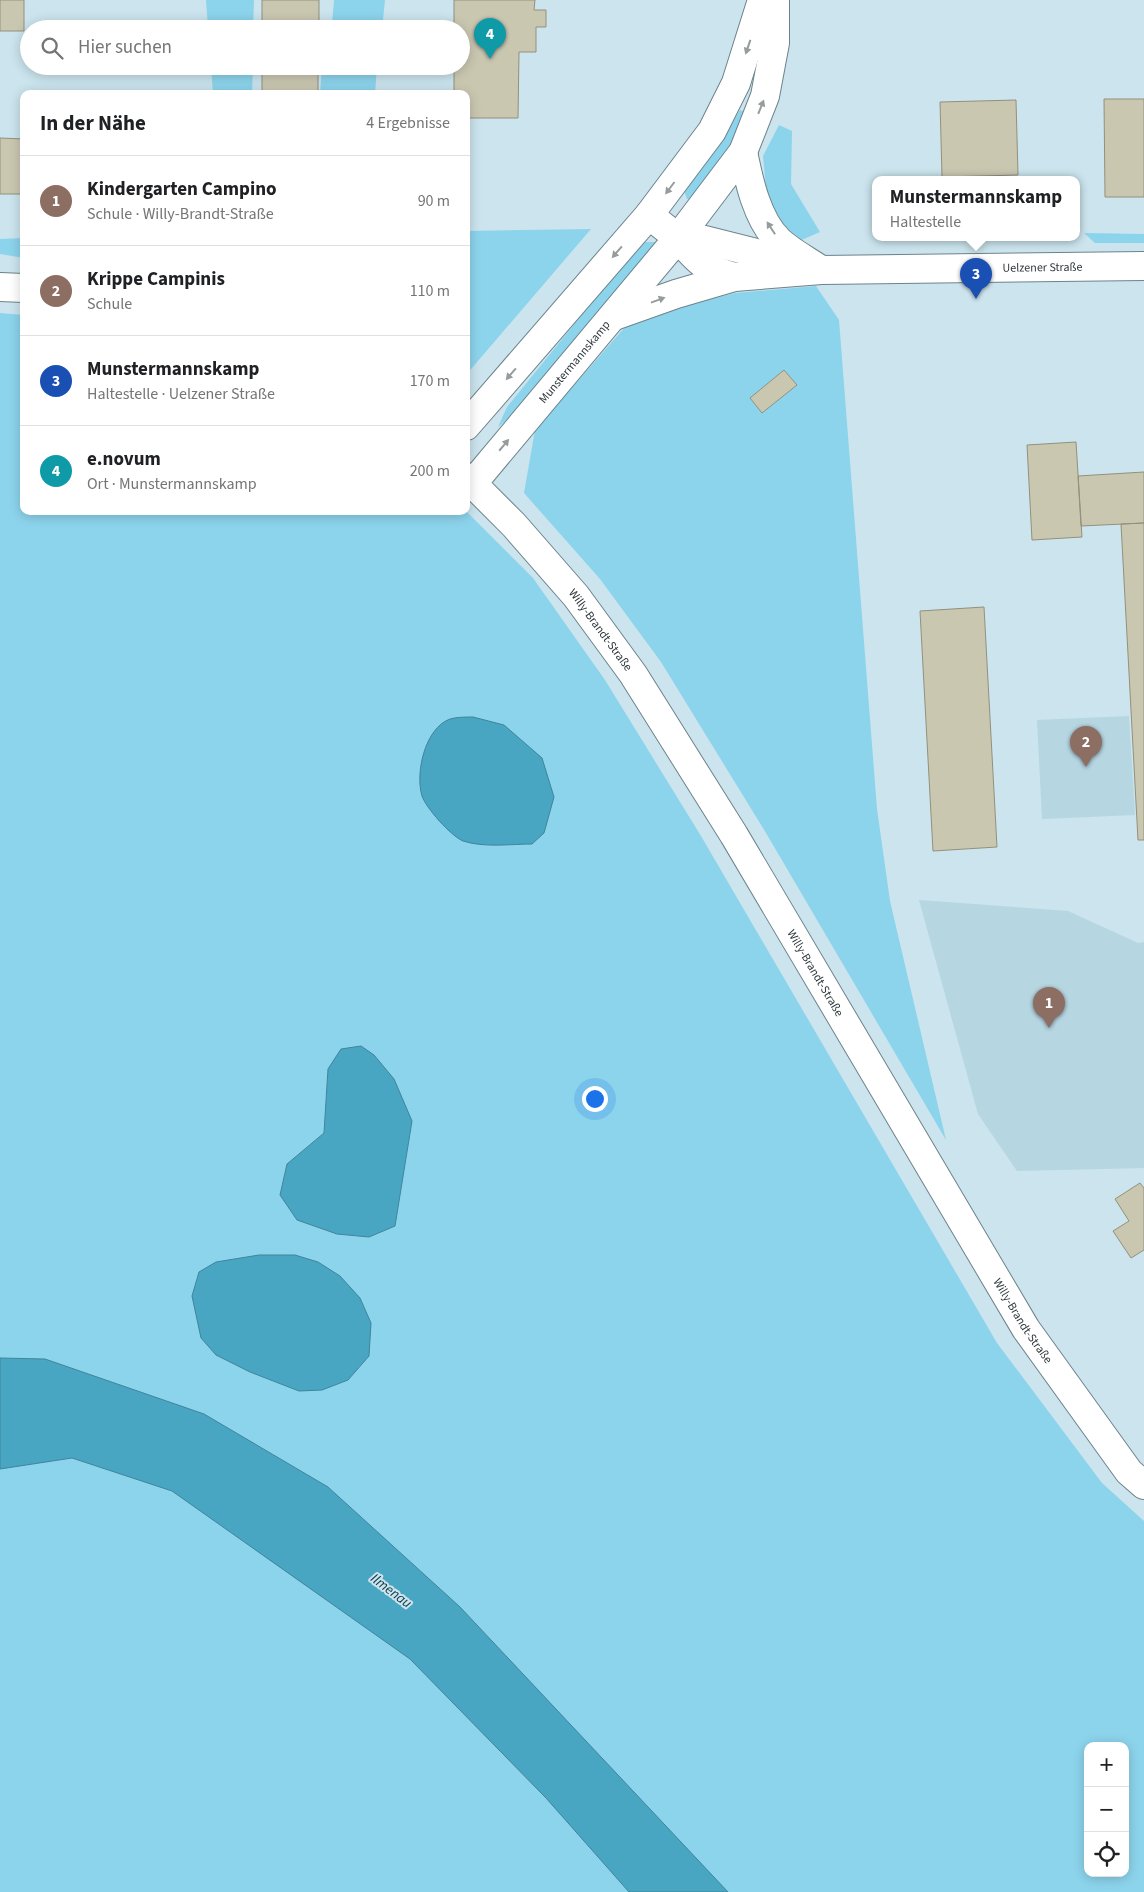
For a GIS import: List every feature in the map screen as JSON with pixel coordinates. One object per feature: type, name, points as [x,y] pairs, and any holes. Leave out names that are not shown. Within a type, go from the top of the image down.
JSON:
[{"type":"street","points":[[470,421],[649,215],[712,131],[736,83],[762,0]]},
{"type":"street","name":"Munstermannskamp","points":[[470,480],[678,238],[743,152],[766,96],[775,43],[775,0]]},
{"type":"street","points":[[743,152],[749,184],[760,212],[779,241],[821,270]]},
{"type":"street","name":"Uelzener Straße","points":[[649,215],[678,238],[696,261],[713,271],[734,277]]},
{"type":"street","name":"Uelzener Straße","points":[[678,238],[706,240],[821,270]]},
{"type":"street","name":"Uelzener Straße","points":[[612,317],[676,294],[734,277],[821,270],[1144,266]]},
{"type":"street","points":[[0,287],[20,288]]},
{"type":"street","name":"Willy-Brandt-Straße","points":[[470,480],[514,525],[576,596],[633,674],[734,835],[1026,1329],[1129,1472],[1144,1485]]},
{"type":"shaded area","points":[[206,0],[254,0],[253,20],[207,20]]},
{"type":"shaded area","points":[[334,0],[385,0],[383,20],[332,20]]},
{"type":"shaded area","points":[[212,75],[253,75],[252,90],[213,90]]},
{"type":"shaded area","points":[[321,75],[376,75],[375,90],[320,90]]},
{"type":"shaded area","points":[[740,110],[751,114],[696,201],[687,199],[684,191],[715,150]]},
{"type":"shaded area","points":[[779,125],[792,131],[791,184],[820,232],[797,242],[768,208],[763,156]]},
{"type":"shaded area","points":[[591,229],[470,370],[470,231]]},
{"type":"shaded area","points":[[1084,233],[1144,234],[1144,243],[1095,243]]},
{"type":"shaded area","points":[[20,238],[20,257],[0,254],[0,239]]},
{"type":"shaded area","points":[[641,242],[659,242],[514,414],[498,427],[507,407]]},
{"type":"shaded area","points":[[816,286],[839,320],[877,809],[890,901],[946,1140],[766,833],[661,662],[600,579],[524,493],[535,430],[632,319],[735,293]]},
{"type":"shaded area","points":[[0,313],[20,315],[20,515],[470,515],[533,578],[605,680],[701,836],[997,1343],[1102,1483],[1144,1521],[1144,1892],[0,1892]],"holes":[[[328,1069],[412,1121],[395,1226],[287,1164],[324,1133]]]},
{"type":"shaded area","points":[[1129,716],[1135,815],[1042,819],[1037,720]]},
{"type":"shaded area","points":[[919,900],[1068,911],[1138,943],[1144,942],[1144,1168],[1017,1171],[978,1114]]},
{"type":"water","points":[[473,717],[504,725],[542,758],[554,797],[544,833],[532,844],[489,845],[463,841],[452,834],[424,801],[420,786],[420,776],[421,764],[428,741],[441,724],[450,719]]},
{"type":"water","points":[[361,1046],[374,1055],[394,1079],[412,1121],[395,1226],[369,1237],[337,1234],[297,1220],[280,1195],[287,1164],[324,1133],[328,1069],[341,1049]]},
{"type":"water","points":[[259,1255],[295,1255],[318,1262],[340,1276],[360,1298],[371,1323],[369,1356],[348,1380],[322,1390],[299,1391],[250,1372],[216,1355],[201,1338],[192,1296],[199,1272],[216,1262]]},
{"type":"water","name":"Ilmenau","points":[[0,1358],[45,1359],[204,1414],[328,1487],[460,1607],[728,1892],[629,1892],[546,1798],[410,1659],[172,1491],[72,1458],[0,1469]]},
{"type":"building","points":[[0,0],[24,0],[24,20],[20,20],[20,31],[0,31]]},
{"type":"building","points":[[262,0],[319,0],[319,20],[262,20]]},
{"type":"building","points":[[454,0],[535,0],[534,10],[546,10],[546,27],[536,27],[536,52],[519,52],[518,118],[470,118],[470,90],[454,90],[454,75],[470,75],[470,20],[454,20]]},
{"type":"building","points":[[262,75],[318,75],[318,90],[262,90]]},
{"type":"building","points":[[1104,99],[1144,99],[1144,197],[1105,197]]},
{"type":"building","points":[[1016,100],[1018,175],[942,176],[940,102]]},
{"type":"building","points":[[0,138],[20,139],[20,194],[0,194]]},
{"type":"building","points":[[784,370],[797,385],[762,413],[750,398]]},
{"type":"building","points":[[1076,442],[1082,537],[1032,540],[1027,445]]},
{"type":"building","points":[[1144,472],[1144,523],[1081,526],[1078,476]]},
{"type":"building","points":[[1144,523],[1144,840],[1138,840],[1121,524]]},
{"type":"building","points":[[984,607],[997,847],[933,851],[920,611]]},
{"type":"building","points":[[1140,1183],[1144,1188],[1144,1250],[1131,1258],[1113,1231],[1129,1221],[1115,1199]]},
{"type":"place","name":"e.novum","points":[[490,59]]},
{"type":"place","name":"Munstermannskamp","points":[[976,299]]},
{"type":"place","name":"Krippe Campinis","points":[[1086,767]]},
{"type":"place","name":"Kindergarten Campino","points":[[1049,1028]]}]
